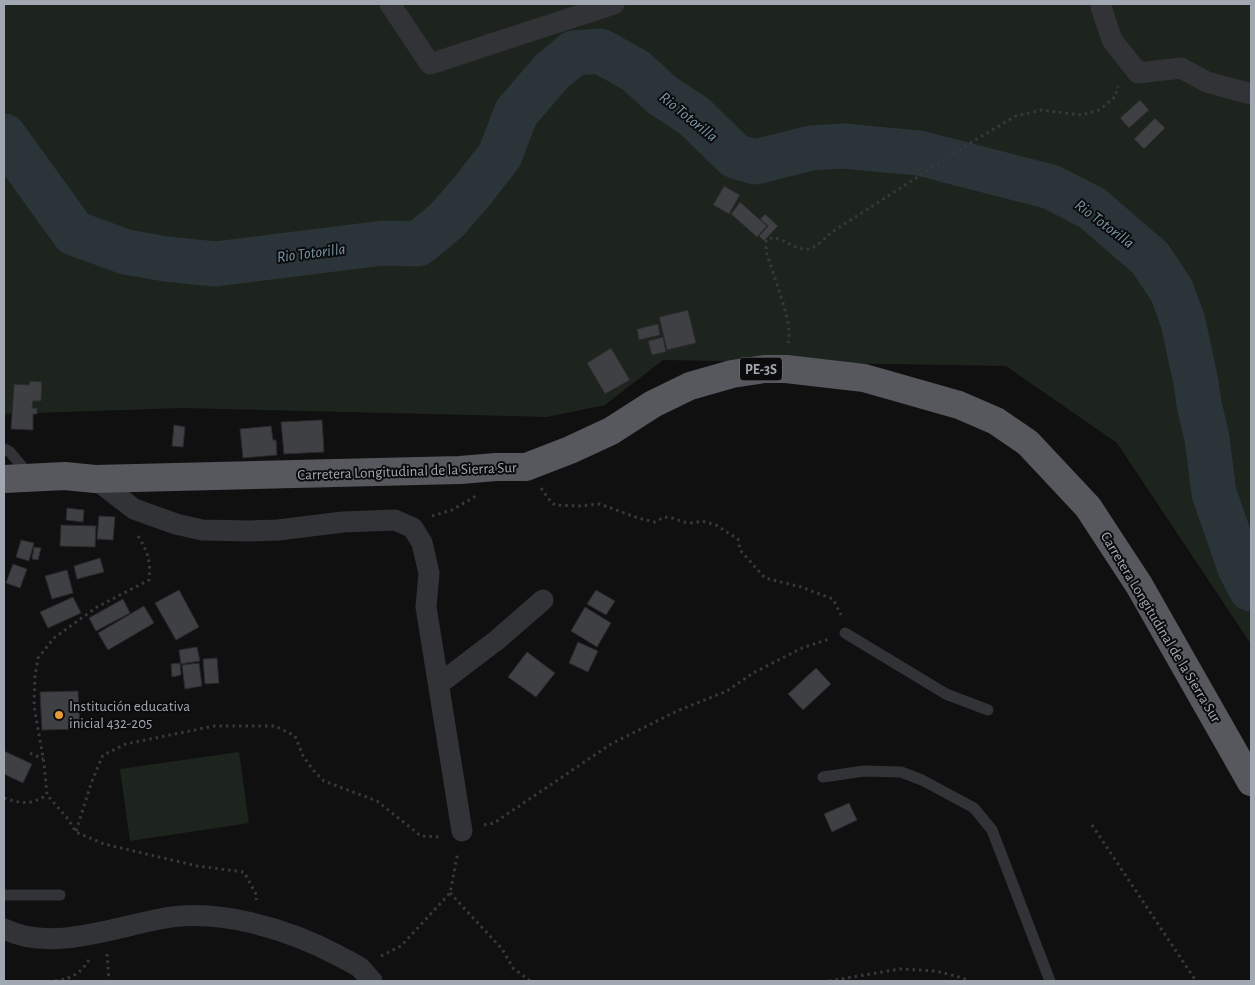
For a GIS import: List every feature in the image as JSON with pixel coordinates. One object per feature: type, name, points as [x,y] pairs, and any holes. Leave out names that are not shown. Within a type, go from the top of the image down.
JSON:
[{"type":"highway","name":"Carretera Longitudinal de la Sierra Sur","points":[[4,479],[65,476],[95,479],[526,467],[570,450],[611,431],[653,404],[690,386],[732,374],[764,369],[786,369],[864,378],[959,405],[996,421],[1028,443],[1088,507],[1139,585],[1251,782]]},
{"type":"street","points":[[390,4],[430,64],[614,4]]},
{"type":"street","points":[[1102,4],[1112,40],[1138,73],[1181,68],[1208,82],[1251,94]]},
{"type":"street","points":[[95,479],[134,509],[176,524],[202,530],[278,530],[343,522],[395,520],[413,528],[422,543],[430,573],[426,607],[462,830]]},
{"type":"street","points":[[438,684],[497,640],[543,600]]},
{"type":"street","points":[[4,929],[14,934],[58,940],[161,918],[197,915],[253,923],[316,944],[366,974]]},
{"type":"lane","points":[[4,449],[10,452],[32,478]]},
{"type":"lane","points":[[845,633],[909,674],[946,694],[988,710]]},
{"type":"lane","points":[[823,777],[864,771],[901,772],[922,780],[974,808],[992,830],[1050,981]]},
{"type":"lane","points":[[4,895],[60,896]]},
{"type":"path","points":[[764,369],[777,353],[788,345],[790,337],[784,306],[766,251],[766,240],[771,237],[776,238],[797,248],[809,249],[832,232],[1016,116],[1041,110],[1082,115],[1099,110],[1115,97],[1120,81],[1138,73]]},
{"type":"path","points":[[413,528],[432,516],[452,510],[479,494],[496,467]]},
{"type":"path","points":[[76,832],[92,781],[103,755],[126,744],[214,726],[275,726],[295,736],[303,756],[324,781],[377,802],[421,836],[441,837],[494,823],[611,744],[677,711],[727,691],[753,673],[802,648],[845,633],[844,620],[833,599],[802,587],[766,578],[740,550],[738,539],[716,525],[702,521],[684,522],[664,517],[655,522],[600,504],[578,506],[555,505],[550,502],[526,467]]},
{"type":"path","points":[[134,530],[144,545],[151,564],[149,580],[97,607],[54,638],[38,658],[34,706],[47,795],[68,819],[76,832],[104,844],[167,860],[244,872],[256,896],[253,923]]},
{"type":"path","points":[[30,753],[43,759]]},
{"type":"path","points":[[4,798],[19,802],[35,802],[47,795]]},
{"type":"path","points":[[1092,825],[1196,981]]},
{"type":"path","points":[[366,974],[401,946],[450,893],[462,830]]},
{"type":"path","points":[[450,893],[502,949],[513,968],[530,981]]},
{"type":"path","points":[[829,981],[900,969],[936,971],[968,981]]},
{"type":"shaded area","points":[[4,4],[1251,4],[1251,644],[1117,443],[1006,366],[663,360],[605,405],[547,417],[182,408],[4,414]]},
{"type":"shaded area","points":[[239,752],[249,823],[130,841],[120,769]]},
{"type":"building","points":[[1140,100],[1149,110],[1129,128],[1120,118]]},
{"type":"building","points":[[1155,118],[1165,128],[1144,149],[1134,139]]},
{"type":"building","points":[[724,186],[740,195],[729,214],[713,205]]},
{"type":"building","points":[[740,202],[767,226],[757,237],[731,214]]},
{"type":"building","points":[[765,214],[778,226],[764,241],[759,236],[768,226],[760,219]]},
{"type":"building","points":[[688,310],[696,343],[667,350],[659,317]]},
{"type":"building","points":[[658,324],[660,335],[639,340],[637,329]]},
{"type":"building","points":[[663,337],[666,352],[652,355],[648,341]]},
{"type":"building","points":[[611,348],[630,380],[605,394],[587,363]]},
{"type":"building","points":[[30,381],[42,382],[41,401],[33,401],[32,408],[37,408],[37,414],[33,414],[33,430],[11,429],[14,384],[29,385]]},
{"type":"building","points":[[322,420],[324,452],[284,454],[281,422]]},
{"type":"building","points":[[174,425],[185,427],[183,447],[172,446]]},
{"type":"building","points":[[271,426],[273,440],[276,440],[277,455],[243,458],[240,429]]},
{"type":"building","points":[[67,508],[84,510],[83,522],[66,520]]},
{"type":"building","points":[[99,516],[115,517],[113,540],[97,539]]},
{"type":"building","points":[[61,525],[96,526],[95,547],[60,546]]},
{"type":"building","points":[[21,540],[34,543],[29,561],[16,557]]},
{"type":"building","points":[[34,547],[41,548],[38,560],[32,559]]},
{"type":"building","points":[[100,558],[104,572],[77,579],[74,566]]},
{"type":"building","points":[[13,564],[27,569],[20,588],[6,583]]},
{"type":"building","points":[[67,570],[73,593],[52,599],[45,576]]},
{"type":"building","points":[[179,590],[199,627],[176,640],[155,603]]},
{"type":"building","points":[[596,590],[615,601],[606,615],[587,604]]},
{"type":"building","points":[[73,597],[81,613],[48,628],[40,612]]},
{"type":"building","points":[[123,599],[130,613],[96,631],[89,618]]},
{"type":"building","points":[[144,606],[154,623],[108,650],[98,633]]},
{"type":"building","points":[[585,607],[611,623],[597,647],[571,631]]},
{"type":"building","points":[[578,642],[598,651],[588,672],[569,663]]},
{"type":"building","points":[[197,647],[200,661],[181,664],[179,650]]},
{"type":"building","points":[[527,652],[555,673],[536,697],[508,677]]},
{"type":"building","points":[[217,658],[219,683],[205,684],[203,659]]},
{"type":"building","points":[[180,663],[181,675],[172,677],[171,664]]},
{"type":"building","points":[[199,663],[202,686],[185,689],[182,665]]},
{"type":"building","points":[[816,668],[831,684],[803,710],[788,694]]},
{"type":"building","points":[[78,691],[80,729],[42,730],[40,692]]},
{"type":"building","points":[[4,751],[32,764],[23,783],[4,774]]},
{"type":"building","points":[[849,803],[857,820],[832,832],[824,814]]},
{"type":"waterway","name":"Rio Totorilla","points":[[4,136],[74,233],[126,252],[166,259],[215,264],[383,243],[418,244],[447,220],[473,190],[500,155],[516,113],[552,71],[574,53],[600,51],[636,71],[662,95],[694,116],[735,156],[755,162],[811,148],[843,146],[919,153],[1051,187],[1092,208],[1150,258],[1172,291],[1183,322],[1196,382],[1207,438],[1214,493],[1240,568],[1251,589]]},
{"type":"place","name":"Institución educativa inicial 432-205","points":[[59,715]]}]
